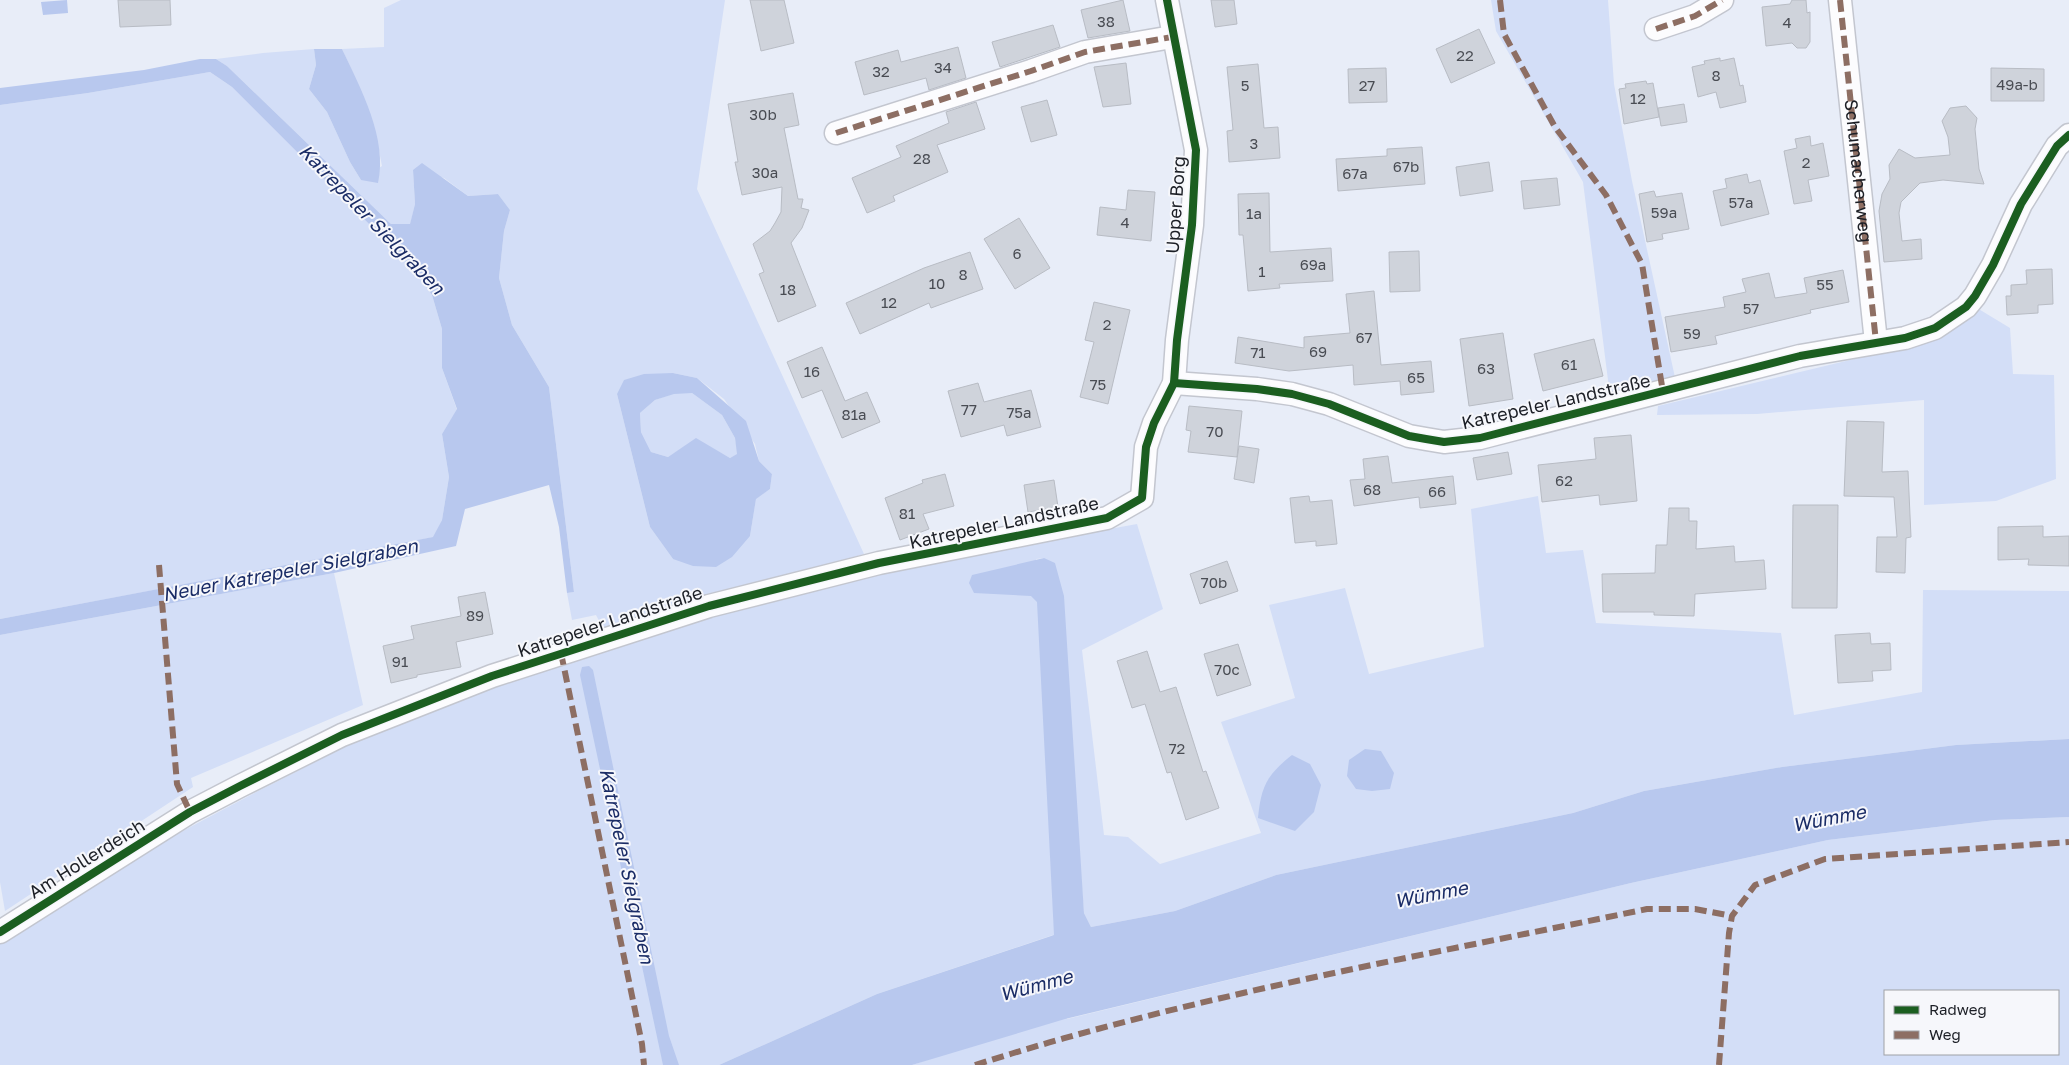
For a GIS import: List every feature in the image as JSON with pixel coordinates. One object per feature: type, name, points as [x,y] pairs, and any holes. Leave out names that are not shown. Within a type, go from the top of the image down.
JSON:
[{"type":"street","name":"Upper Borg","points":[[1167,0],[1172,37],[1196,150],[1192,225],[1176,340],[1174,383]]},
{"type":"street","points":[[1656,29],[1695,16],[1722,0]]},
{"type":"street","name":"Schumacherweg","points":[[1840,0],[1876,342]]},
{"type":"street","points":[[836,133],[1031,71],[1084,52],[1172,37]]},
{"type":"street","name":"Katrepeler Landstraße","points":[[190,812],[342,735],[492,676],[690,611],[879,564],[1107,518],[1142,498],[1146,447],[1154,423],[1174,383],[1256,389],[1292,394],[1329,404],[1409,436],[1444,442],[1480,438],[1800,356],[1905,338],[1935,328],[1966,307],[1993,265],[2021,204],[2057,146],[2069,135]]},
{"type":"street","name":"Am Hollerdeich","points":[[0,932],[190,812]]},
{"type":"shaded area","points":[[401,0],[725,0],[697,189],[864,554],[605,632],[596,615],[572,620],[567,593],[574,592],[549,387],[512,325],[499,278],[504,231],[510,210],[498,194],[468,196],[444,178],[413,170],[415,204],[410,225],[391,224],[227,66],[216,59],[314,49],[316,65],[309,89],[327,112],[350,162],[361,180],[382,166],[366,106],[342,49],[384,47],[384,8]],"holes":[[[673,373],[697,378],[724,399],[755,444],[759,461],[772,474],[770,489],[756,498],[750,536],[673,559],[650,527],[617,394]]]},
{"type":"shaded area","points":[[1491,0],[1608,0],[1614,84],[1632,181],[1676,382],[1610,396],[1583,182],[1496,31]]},
{"type":"shaded area","points":[[210,72],[232,87],[384,239],[417,274],[432,295],[442,329],[442,368],[457,410],[442,434],[449,477],[442,520],[434,537],[0,619],[0,105],[88,93]]},
{"type":"shaded area","points":[[1977,308],[2010,328],[2013,374],[2054,375],[2056,479],[1996,501],[1924,505],[1924,400],[1757,414],[1657,415],[1658,406],[1871,355]]},
{"type":"shaded area","points":[[675,393],[692,393],[722,415],[735,438],[738,454],[730,458],[696,439],[668,457],[651,452],[641,432],[640,413],[655,400]]},
{"type":"shaded area","points":[[1538,496],[1546,553],[1583,550],[1596,623],[1781,633],[1794,715],[1922,692],[1923,590],[2069,591],[2069,739],[1956,745],[1782,767],[1644,791],[1573,813],[1276,875],[1175,911],[1091,927],[1084,913],[1075,805],[1044,558],[1036,559],[1054,925],[1067,1019],[1631,883],[1828,840],[1995,820],[2069,817],[2069,1065],[912,1065],[969,1046],[1053,935],[877,994],[719,1065],[0,1065],[0,938],[65,898],[165,841],[370,734],[463,697],[556,664],[652,634],[844,583],[1039,542],[1137,524],[1163,609],[1082,650],[1104,835],[1128,837],[1160,864],[1261,833],[1221,722],[1295,698],[1269,605],[1345,588],[1369,674],[1484,647],[1471,509]]},
{"type":"shaded area","points":[[334,573],[363,705],[191,778],[193,787],[5,911],[0,882],[0,635]]},
{"type":"water","points":[[67,0],[68,13],[43,15],[41,2]]},
{"type":"water","points":[[314,49],[342,49],[364,97],[376,132],[380,166],[378,183],[361,180],[350,162],[327,112],[309,89],[316,65]]},
{"type":"water","points":[[200,59],[216,59],[227,66],[391,224],[410,224],[415,204],[413,170],[422,163],[468,196],[498,194],[510,210],[504,231],[499,278],[512,325],[549,387],[574,592],[567,593],[559,527],[549,485],[465,509],[456,546],[334,573],[0,635],[0,619],[433,537],[442,520],[449,477],[442,434],[457,409],[442,368],[442,329],[432,295],[417,274],[384,239],[232,87],[210,72],[88,93],[0,105],[0,88],[144,70]]},
{"type":"water","points":[[673,373],[697,378],[746,421],[759,461],[772,474],[770,489],[756,499],[750,536],[732,557],[716,567],[693,566],[673,559],[650,527],[617,394],[624,380],[644,374]],"holes":[[[692,393],[722,415],[735,438],[737,454],[730,458],[696,438],[668,457],[651,452],[641,432],[640,413],[655,400],[674,394]]]},
{"type":"water","name":"Wümme","points":[[1044,558],[1055,563],[1064,596],[1084,913],[1091,927],[1175,911],[1276,875],[1573,813],[1644,791],[1782,767],[1956,745],[2069,739],[2069,817],[1995,820],[1828,840],[1631,883],[1065,1019],[912,1065],[719,1065],[877,994],[1054,935],[1037,602],[1031,596],[974,593],[969,583],[972,575]]},
{"type":"water","name":"Katrepeler Sielgraben","points":[[589,666],[593,670],[669,1036],[679,1065],[663,1065],[580,675],[582,667]]},
{"type":"water","points":[[1365,749],[1381,751],[1394,773],[1390,789],[1372,791],[1356,789],[1347,776],[1349,760]]},
{"type":"water","points":[[1292,755],[1310,764],[1321,785],[1314,812],[1295,831],[1258,818],[1263,789],[1271,775]]},
{"type":"building","points":[[118,0],[170,0],[171,25],[120,27]]},
{"type":"building","points":[[750,0],[784,0],[794,43],[761,51]]},
{"type":"building","points":[[1123,0],[1130,31],[1088,38],[1081,10]]},
{"type":"building","points":[[1211,0],[1234,0],[1237,24],[1215,27]]},
{"type":"building","points":[[1792,0],[1806,0],[1807,13],[1810,12],[1810,42],[1806,48],[1797,48],[1792,43],[1766,46],[1762,7],[1790,4]]},
{"type":"building","points":[[1053,25],[1060,47],[1000,67],[992,42]]},
{"type":"building","points":[[1479,29],[1495,63],[1451,83],[1436,49]]},
{"type":"building","points":[[958,47],[966,78],[929,90],[926,78],[864,95],[855,62],[898,50],[901,62]]},
{"type":"building","points":[[1720,58],[1720,61],[1734,58],[1740,86],[1743,85],[1746,102],[1720,108],[1716,92],[1698,97],[1692,67],[1705,64],[1704,61]]},
{"type":"building","points":[[1126,63],[1131,104],[1103,107],[1094,67]]},
{"type":"building","points":[[1258,64],[1264,128],[1278,127],[1280,158],[1229,162],[1227,131],[1233,130],[1227,67]]},
{"type":"building","points":[[1386,68],[1387,102],[1349,103],[1348,69]]},
{"type":"building","points":[[1991,68],[2044,69],[2044,101],[1991,101]]},
{"type":"building","points":[[1646,81],[1647,84],[1653,83],[1659,117],[1624,124],[1619,89],[1626,88],[1625,84]]},
{"type":"building","points":[[793,93],[799,125],[784,128],[798,199],[803,199],[801,208],[809,210],[802,228],[791,243],[816,306],[778,322],[759,274],[764,272],[753,244],[770,231],[781,212],[782,187],[742,195],[735,162],[738,162],[728,104]]},
{"type":"building","points":[[1047,100],[1057,135],[1031,142],[1021,107]]},
{"type":"building","points":[[976,102],[985,129],[937,145],[948,172],[893,196],[895,201],[867,213],[852,178],[901,157],[896,146],[949,123],[946,112]]},
{"type":"building","points":[[1684,104],[1687,122],[1661,126],[1658,108]]},
{"type":"building","points":[[1966,106],[1977,118],[1975,129],[1979,169],[1984,184],[1943,180],[1920,183],[1901,202],[1899,213],[1902,241],[1921,239],[1922,259],[1884,262],[1879,211],[1882,194],[1890,179],[1889,165],[1899,149],[1915,158],[1950,155],[1948,137],[1942,121],[1950,108]]},
{"type":"building","points":[[1810,136],[1811,146],[1823,143],[1829,176],[1808,180],[1812,201],[1794,204],[1784,151],[1797,148],[1795,139]]},
{"type":"building","points":[[1422,147],[1425,184],[1338,191],[1336,159],[1387,156],[1387,149]]},
{"type":"building","points":[[1489,162],[1493,191],[1460,196],[1456,167]]},
{"type":"building","points":[[1747,174],[1749,183],[1760,180],[1769,214],[1721,226],[1713,191],[1727,188],[1725,179]]},
{"type":"building","points":[[1557,178],[1560,205],[1524,209],[1521,181]]},
{"type":"building","points":[[1128,190],[1155,192],[1151,241],[1097,235],[1100,207],[1126,210]]},
{"type":"building","points":[[1654,191],[1656,197],[1682,193],[1689,229],[1662,234],[1663,239],[1647,242],[1639,194]]},
{"type":"building","points":[[1269,193],[1270,252],[1331,248],[1333,281],[1279,284],[1280,288],[1248,291],[1243,235],[1239,235],[1238,194]]},
{"type":"building","points":[[1019,218],[1050,268],[1015,289],[984,239]]},
{"type":"building","points":[[1419,251],[1420,291],[1390,292],[1389,252]]},
{"type":"building","points":[[970,252],[983,289],[931,308],[929,303],[860,334],[846,303],[924,268]]},
{"type":"building","points":[[2052,269],[2053,304],[2038,305],[2038,313],[2007,315],[2006,296],[2011,296],[2011,285],[2027,284],[2026,270]]},
{"type":"building","points":[[1843,270],[1849,302],[1810,310],[1811,313],[1715,336],[1717,344],[1671,352],[1665,317],[1725,307],[1723,297],[1746,292],[1742,279],[1769,273],[1775,298],[1807,293],[1804,278]]},
{"type":"building","points":[[1374,291],[1381,365],[1431,361],[1434,392],[1401,395],[1400,381],[1354,385],[1353,365],[1289,371],[1235,363],[1238,337],[1304,348],[1304,337],[1350,333],[1346,294]]},
{"type":"building","points":[[1094,302],[1130,310],[1108,404],[1080,397],[1094,342],[1085,340]]},
{"type":"building","points":[[1503,333],[1513,399],[1469,406],[1460,339]]},
{"type":"building","points":[[1594,339],[1603,376],[1543,391],[1534,354]]},
{"type":"building","points":[[822,347],[845,401],[867,392],[880,422],[842,438],[822,390],[802,398],[787,362]]},
{"type":"building","points":[[978,383],[984,402],[1031,390],[1041,427],[1007,436],[1004,425],[961,437],[948,391]]},
{"type":"building","points":[[1189,406],[1242,411],[1237,457],[1188,452],[1191,431],[1186,430]]},
{"type":"building","points":[[1847,421],[1884,422],[1882,472],[1908,471],[1911,537],[1906,538],[1905,573],[1876,572],[1877,537],[1897,537],[1894,497],[1844,496]]},
{"type":"building","points":[[1631,435],[1637,501],[1600,505],[1599,495],[1542,502],[1538,465],[1596,459],[1594,438]]},
{"type":"building","points":[[1239,446],[1259,449],[1254,483],[1234,479]]},
{"type":"building","points":[[1508,452],[1512,474],[1477,480],[1473,458]]},
{"type":"building","points":[[1388,456],[1392,483],[1453,476],[1456,504],[1420,508],[1419,497],[1354,506],[1350,480],[1365,479],[1363,459]]},
{"type":"building","points":[[945,474],[954,506],[923,514],[929,529],[900,540],[885,498],[923,483],[922,480]]},
{"type":"building","points":[[1054,480],[1058,507],[1028,512],[1024,485]]},
{"type":"building","points":[[1309,496],[1310,502],[1332,500],[1337,544],[1316,546],[1316,541],[1295,543],[1290,498]]},
{"type":"building","points":[[1793,505],[1838,505],[1837,608],[1792,608]]},
{"type":"building","points":[[1669,508],[1689,508],[1689,521],[1697,521],[1696,549],[1734,546],[1735,562],[1764,560],[1766,589],[1695,594],[1694,616],[1654,615],[1654,612],[1603,612],[1602,574],[1655,573],[1656,545],[1667,545]]},
{"type":"building","points":[[2043,526],[2043,537],[2069,536],[2069,566],[2028,565],[2029,559],[1998,560],[1998,527]]},
{"type":"building","points":[[1227,561],[1238,591],[1200,604],[1190,574]]},
{"type":"building","points":[[485,592],[493,634],[456,642],[461,667],[417,675],[417,677],[391,683],[383,646],[414,639],[411,626],[461,616],[458,597]]},
{"type":"building","points":[[1870,633],[1871,644],[1890,643],[1891,670],[1872,671],[1873,681],[1838,683],[1835,635]]},
{"type":"building","points":[[1238,644],[1251,685],[1217,696],[1204,654]]},
{"type":"building","points":[[1147,651],[1160,692],[1176,687],[1203,772],[1206,771],[1219,808],[1186,820],[1171,772],[1167,773],[1145,704],[1132,708],[1117,661]]},
{"type":"marked path","points":[[1500,0],[1504,34],[1555,127],[1606,195],[1642,264],[1663,392]]},
{"type":"marked path","points":[[1656,29],[1695,16],[1722,0]]},
{"type":"marked path","points":[[1840,0],[1876,342]]},
{"type":"marked path","points":[[836,133],[1085,52],[1172,37]]},
{"type":"marked path","points":[[159,565],[177,784],[190,812]]},
{"type":"marked path","points":[[561,653],[642,1044],[644,1065]]},
{"type":"marked path","points":[[1719,1065],[1729,933],[1732,916],[1755,885],[1825,859],[2069,842]]},
{"type":"marked path","points":[[975,1065],[1058,1040],[1225,997],[1647,909],[1695,909],[1732,916]]},
{"type":"cycle path","points":[[0,932],[190,812],[342,735],[492,676],[709,606],[879,563],[1107,518],[1142,498],[1146,447],[1154,423],[1174,383],[1177,340],[1192,225],[1196,150],[1167,0]]},
{"type":"cycle path","points":[[1174,383],[1257,389],[1292,394],[1329,404],[1409,436],[1444,442],[1480,438],[1800,356],[1905,338],[1935,328],[1966,307],[1975,296],[1993,265],[2021,204],[2057,146],[2069,135]]},
{"type":"water label","name":"Neuer Katrepeler Sielgraben","points":[[290,570]]}]
